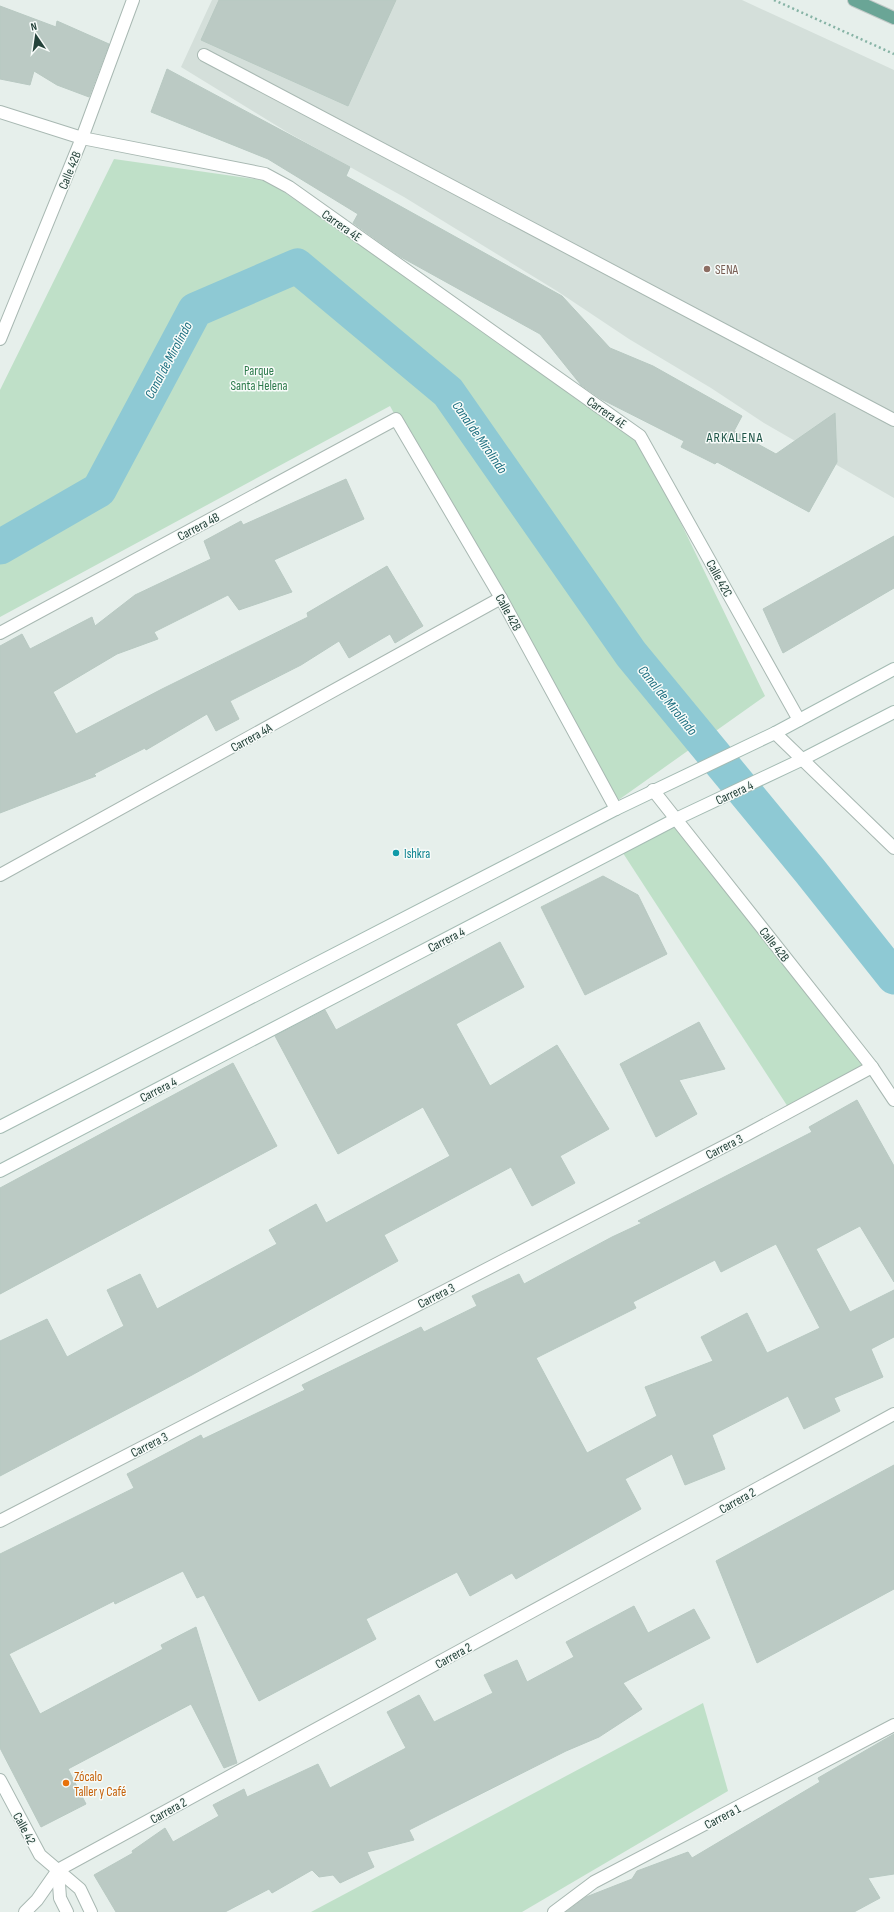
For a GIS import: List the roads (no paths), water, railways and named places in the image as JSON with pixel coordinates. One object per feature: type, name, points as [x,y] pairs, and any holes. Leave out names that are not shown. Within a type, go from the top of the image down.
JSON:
[{"type":"main road","points":[[854,0],[894,18]]},
{"type":"street","name":"Calle 42B","points":[[0,338],[82,138],[133,0]]},
{"type":"street","points":[[204,55],[894,420]]},
{"type":"street","name":"Carrera 4E","points":[[0,112],[82,138],[265,174],[271,177],[289,187],[640,436]]},
{"type":"street","name":"Calle 42B","points":[[396,419],[501,598],[616,809]]},
{"type":"street","name":"Carrera 4B","points":[[0,633],[396,419]]},
{"type":"street","name":"Calle 42C","points":[[640,436],[800,720]]},
{"type":"street","name":"Carrera 4A","points":[[0,875],[501,598]]},
{"type":"street","points":[[0,1127],[653,790],[775,733],[894,669]]},
{"type":"street","name":"Carrera 4","points":[[0,1171],[676,819],[777,772],[894,712]]},
{"type":"street","points":[[775,733],[801,760],[894,848]]},
{"type":"street","name":"Calle 42B","points":[[653,790],[872,1067],[894,1100]]},
{"type":"street","name":"Carrera 3","points":[[0,1521],[739,1138],[872,1067]]},
{"type":"street","name":"Carrera 2","points":[[25,1912],[37,1900],[58,1870],[894,1414]]},
{"type":"street","name":"Carrera 1","points":[[554,1912],[594,1882],[894,1725]]},
{"type":"street","name":"Calle 42","points":[[0,1780],[40,1855],[80,1889],[91,1912]]},
{"type":"street","points":[[58,1870],[60,1898],[67,1912]]},
{"type":"waterway","name":"Canal de Mirolindo","points":[[0,547],[99,490],[195,310],[297,266],[448,392],[631,654],[810,871],[894,977]]},
{"type":"place","name":"SENA","points":[[707,269]]},
{"type":"place","name":"Ishkra","points":[[396,853]]},
{"type":"place","name":"Zócalo Taller y Café","points":[[66,1783]]},
{"type":"district","name":"ARKALENA","points":[[735,437]]},
{"type":"park label","name":"Parque Santa Helena","points":[[259,378]]}]
